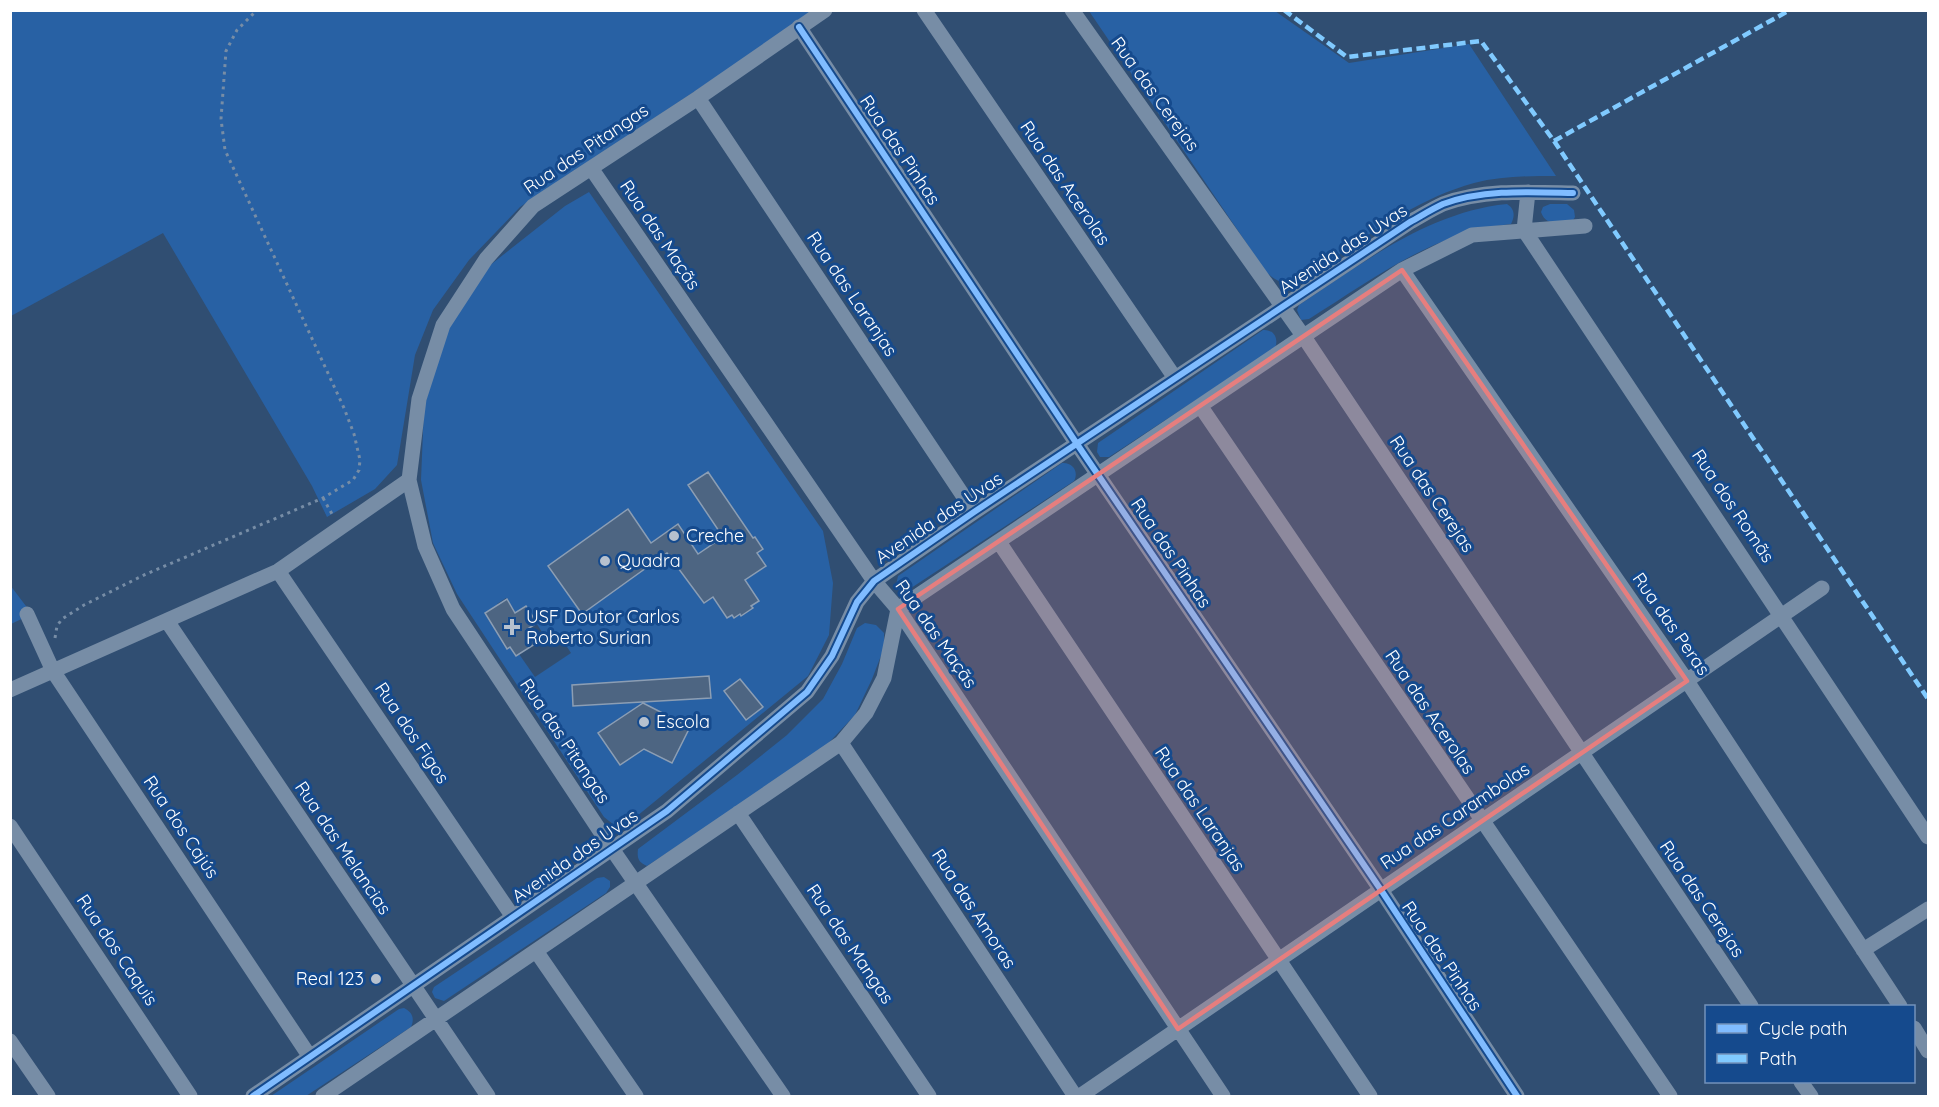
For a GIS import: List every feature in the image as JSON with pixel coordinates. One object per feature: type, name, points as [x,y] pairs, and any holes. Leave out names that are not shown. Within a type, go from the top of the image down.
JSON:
[{"type":"street","name":"Rua das Pitangas","points":[[783,1096],[612,849],[453,609],[424,546],[409,480],[419,399],[443,326],[486,259],[533,206],[698,98],[825,10]]},
{"type":"street","name":"Rua das Acerolas","points":[[924,10],[1175,378]]},
{"type":"street","name":"Rua das Cerejas","points":[[1072,10],[1283,306],[1749,1005]]},
{"type":"street","name":"Rua das Pinhas","points":[[800,27],[1077,444],[1381,890],[1517,1096]]},
{"type":"street","name":"Rua das Laranjas","points":[[698,98],[974,512]]},
{"type":"street","name":"Rua das Maçãs","points":[[591,168],[874,581],[898,609],[1223,1096]]},
{"type":"street","points":[[1524,230],[1528,192]]},
{"type":"street","name":"Avenida das Uvas","points":[[253,1096],[667,811],[807,692],[832,656],[857,602],[874,581],[974,512],[1410,222],[1444,204],[1487,194],[1573,193]]},
{"type":"street","points":[[323,1096],[340,1092],[436,1019],[841,743],[866,713],[884,678],[898,609],[1402,270],[1472,235],[1585,226]]},
{"type":"street","name":"Rua dos Romãs","points":[[1524,230],[1929,837]]},
{"type":"street","name":"Rua das Peras","points":[[1402,270],[1687,681],[1899,1005]]},
{"type":"street","name":"Rua das Acerolas","points":[[1201,407],[1481,822],[1670,1096]]},
{"type":"street","points":[[10,690],[278,571],[409,480]]},
{"type":"street","name":"Rua das Laranjas","points":[[999,542],[1370,1096]]},
{"type":"street","name":"Rua dos Figos","points":[[278,571],[513,917]]},
{"type":"street","name":"Rua das Carambolas","points":[[1080,1096],[1822,588]]},
{"type":"street","name":"Rua dos Cajús","points":[[27,614],[54,671],[310,1057]]},
{"type":"street","name":"Rua das Melancias","points":[[167,621],[488,1096]]},
{"type":"street","name":"Rua das Amoras","points":[[841,743],[1075,1096]]},
{"type":"street","name":"Rua das Mangas","points":[[738,813],[929,1096]]},
{"type":"street","name":"Rua dos Caquis","points":[[10,826],[190,1096]]},
{"type":"street","points":[[1863,950],[1929,909]]},
{"type":"street","points":[[536,951],[636,1096]]},
{"type":"street","points":[[1915,1030],[1929,1051]]},
{"type":"street","points":[[10,1041],[48,1096]]},
{"type":"street","points":[[1802,1083],[1811,1096]]},
{"type":"path","points":[[54,671],[55,634],[57,626],[65,616],[144,575],[323,498],[353,480],[357,474],[360,464],[354,434],[344,408],[230,165],[222,135],[226,51],[237,30],[257,10]]},
{"type":"path","points":[[323,498],[340,528]]},
{"type":"highlighted area","points":[[1402,270],[1687,681],[1178,1029],[898,609]]},
{"type":"shaded area","points":[[11,11],[816,11],[520,207],[469,260],[433,310],[415,355],[397,465],[375,489],[327,517],[312,486],[163,233],[11,316]]},
{"type":"shaded area","points":[[1089,11],[1275,11],[1349,63],[1469,44],[1556,176],[1494,179],[1450,191],[1383,226],[1298,282],[1280,282],[1266,272]]},
{"type":"shaded area","points":[[589,192],[823,531],[833,583],[829,635],[808,676],[626,825],[614,825],[604,817],[457,594],[433,543],[421,480],[424,407],[447,330],[489,266],[565,206]],"holes":[[[506,598],[515,613],[526,607],[547,640],[558,633],[571,653],[535,677],[519,654],[510,647],[501,611],[497,604]]]},
{"type":"shaded area","points":[[1507,204],[1512,208],[1513,213],[1511,224],[1483,229],[1430,247],[1380,273],[1309,319],[1301,320],[1297,310],[1299,305],[1397,242],[1450,217]]},
{"type":"shaded area","points":[[1550,204],[1567,204],[1574,210],[1575,217],[1572,222],[1554,223],[1546,220],[1541,212],[1543,207]]},
{"type":"shaded area","points":[[1263,330],[1275,335],[1275,348],[1109,457],[1100,457],[1097,452],[1098,443]]},
{"type":"shaded area","points":[[1062,463],[1074,468],[1076,474],[1074,481],[908,590],[899,590],[896,585],[898,576]]},
{"type":"shaded area","points":[[10,585],[32,614],[11,624],[10,624]]},
{"type":"shaded area","points":[[865,623],[876,625],[884,633],[884,648],[855,715],[819,753],[647,866],[642,863],[638,857],[638,849],[787,735],[823,699],[842,664],[857,628]]},
{"type":"shaded area","points":[[604,877],[610,881],[610,887],[606,893],[444,1001],[435,998],[432,992],[434,987],[597,878]]},
{"type":"shaded area","points":[[404,1008],[412,1016],[411,1027],[306,1096],[271,1096],[399,1009]]},
{"type":"building","points":[[708,472],[763,549],[757,553],[766,566],[745,580],[759,601],[751,606],[753,608],[741,616],[740,614],[734,618],[732,615],[727,618],[713,597],[704,603],[667,553],[582,614],[548,566],[628,509],[651,543],[678,524],[698,554],[723,537],[688,485]]},
{"type":"building","name":"USF Doutor Carlos Roberto Surian","points":[[507,599],[515,613],[526,606],[537,623],[526,630],[535,644],[516,656],[510,647],[507,649],[485,613]]},
{"type":"building","points":[[709,676],[711,698],[573,706],[572,685]]},
{"type":"building","points":[[740,679],[763,707],[746,720],[724,691]]},
{"type":"building","points":[[643,703],[690,727],[672,763],[644,749],[620,765],[598,733]]},
{"type":"marked path","points":[[1284,10],[1347,57],[1481,41],[1554,141],[1928,699]]},
{"type":"marked path","points":[[1554,141],[1790,10]]},
{"type":"cycle path","points":[[799,27],[1077,444],[1381,890],[1517,1096]]},
{"type":"cycle path","points":[[253,1096],[667,811],[807,692],[832,656],[857,602],[874,581],[974,512],[1410,222],[1435,208],[1459,199],[1491,194],[1573,193]]},
{"type":"place","name":"Creche","points":[[674,536]]},
{"type":"place","name":"Quadra","points":[[605,561]]},
{"type":"place","name":"USF Doutor Carlos Roberto Surian","points":[[512,627]]},
{"type":"place","name":"Escola","points":[[644,722]]},
{"type":"place","name":"Real 123","points":[[376,979]]}]
